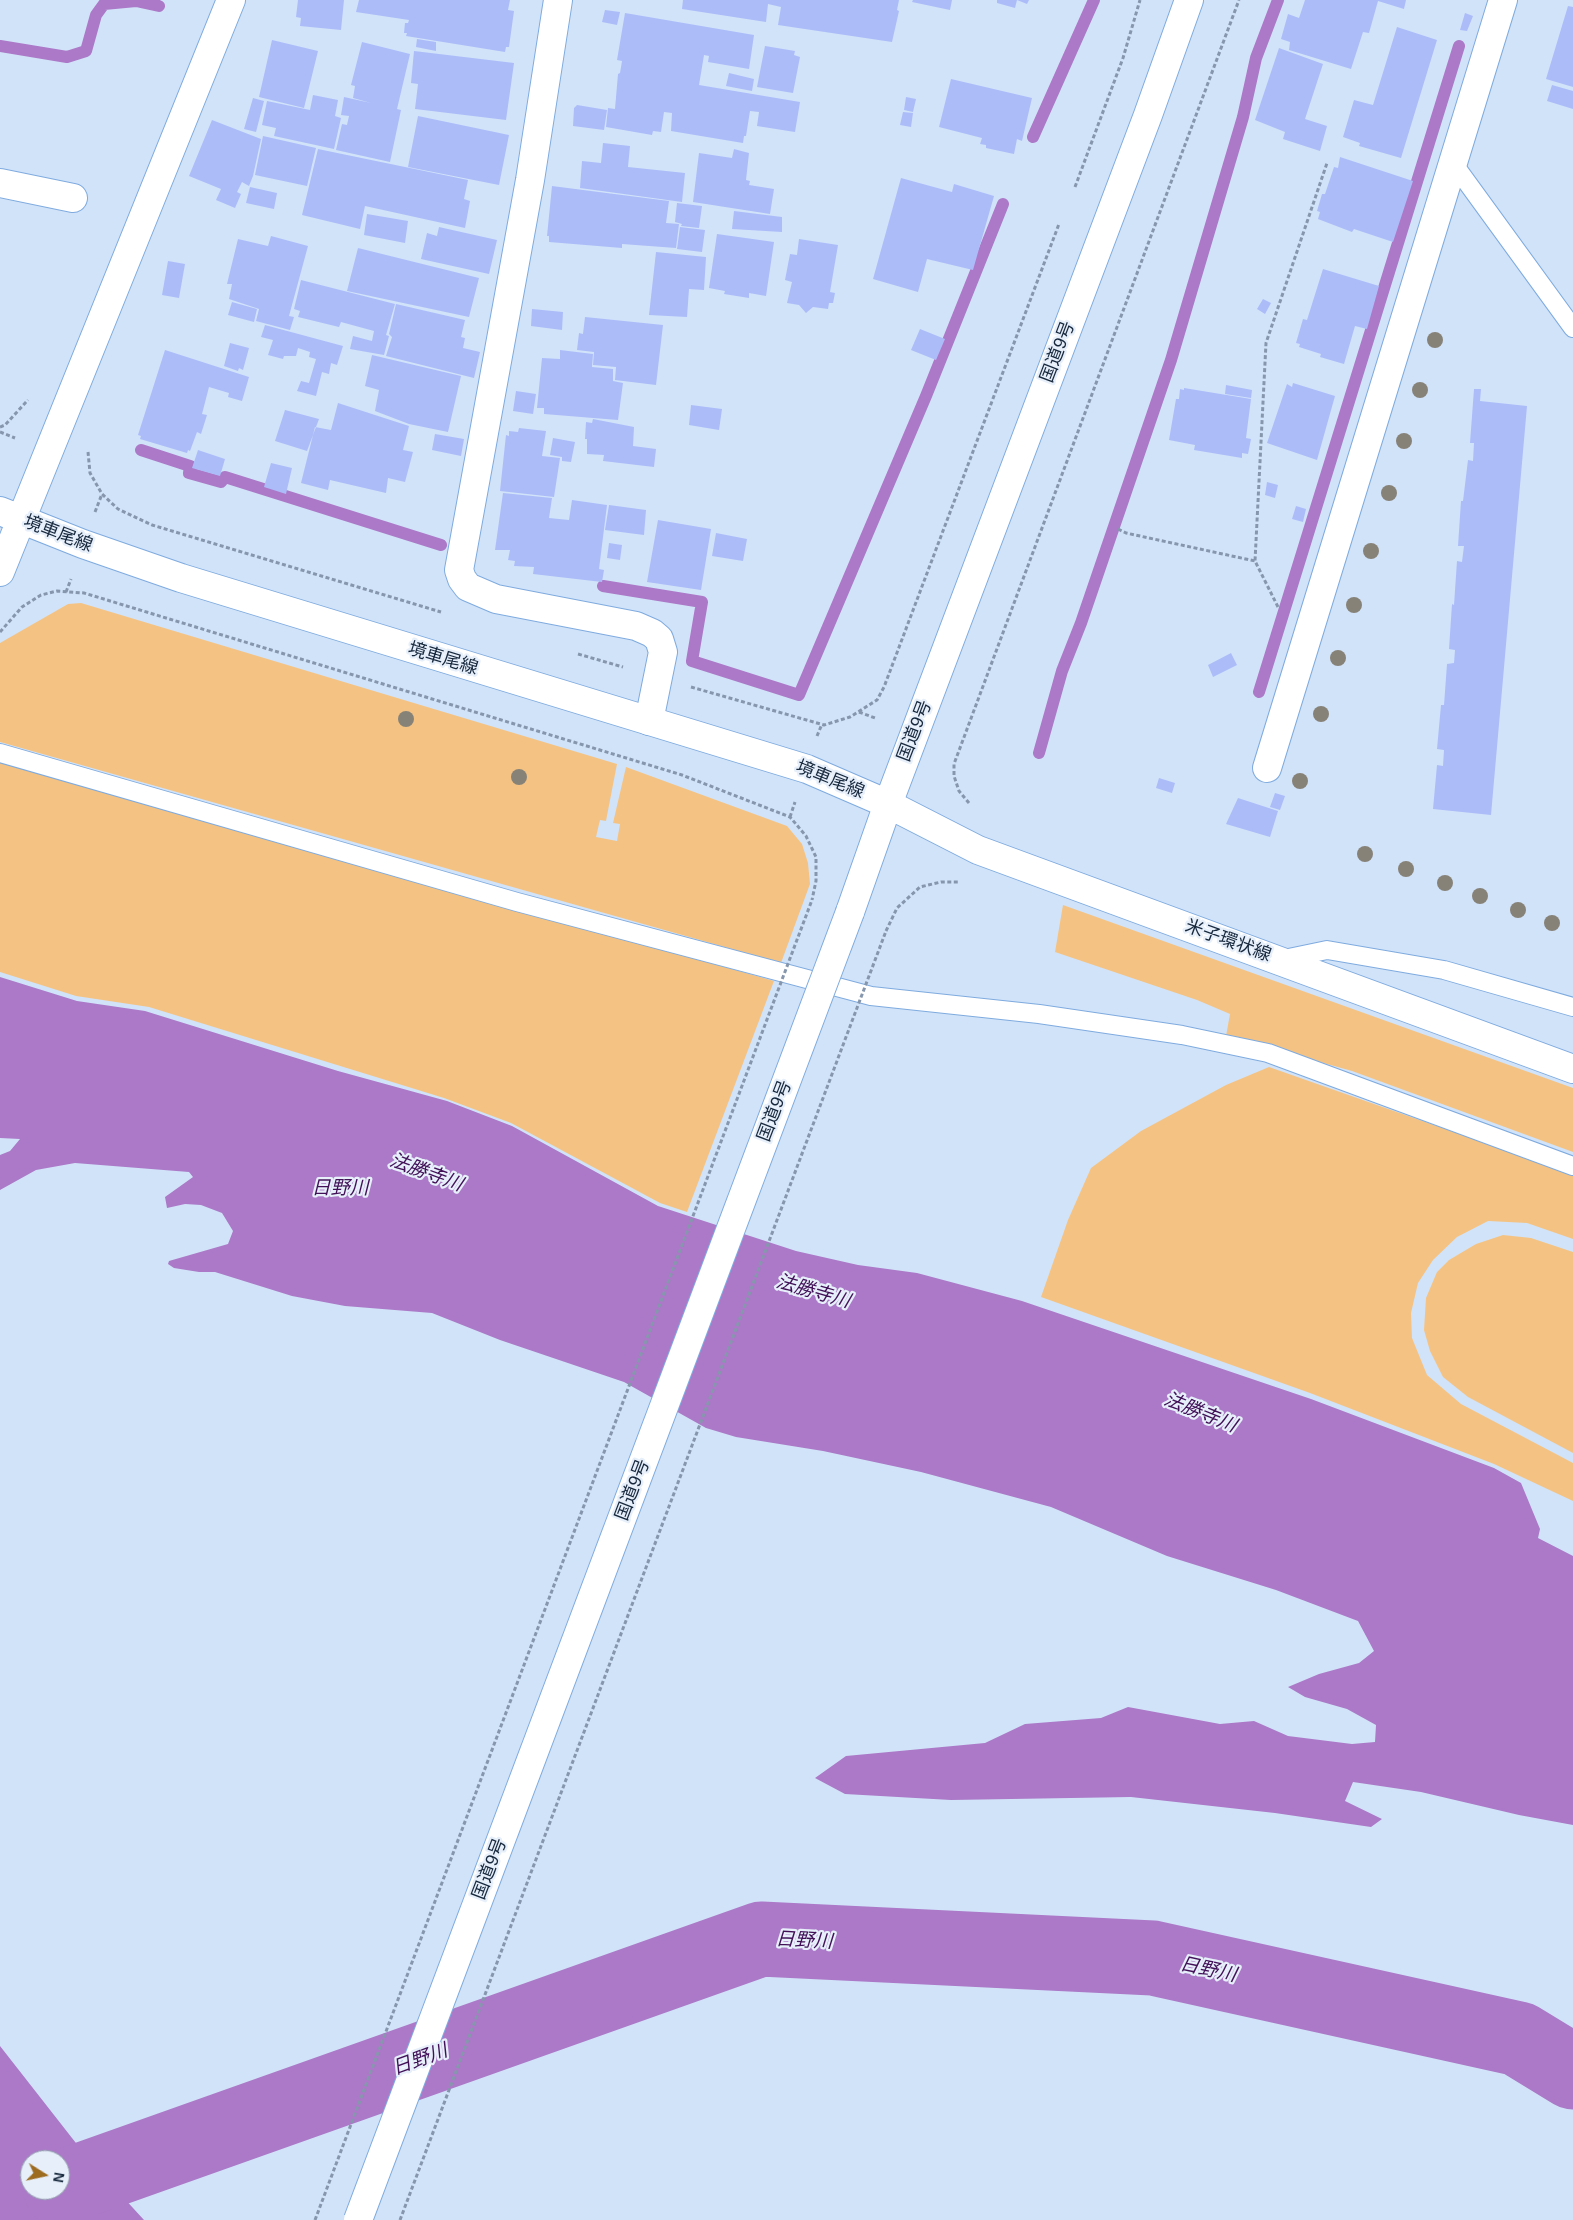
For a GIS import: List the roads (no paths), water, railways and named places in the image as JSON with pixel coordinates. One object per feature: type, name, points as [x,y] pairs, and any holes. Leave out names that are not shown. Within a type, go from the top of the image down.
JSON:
[{"type":"main road","points":[[0,572],[10,515],[231,0]]},
{"type":"main road","points":[[558,0],[530,180],[459,570],[462,580],[468,587],[496,599],[636,626],[652,633],[659,639],[662,652],[649,721]]},
{"type":"main road","name":"国道9号","points":[[358,2220],[850,912],[888,804],[1189,0]]},
{"type":"main road","points":[[1267,768],[1503,0]]},
{"type":"main road","points":[[0,183],[73,198]]},
{"type":"main road","name":"境車尾線","points":[[10,515],[83,544],[181,578],[806,769],[888,804]]},
{"type":"main road","name":"米子環状線","points":[[888,804],[978,850],[1573,1069]]},
{"type":"lane","points":[[1453,162],[1573,328]]},
{"type":"lane","points":[[0,753],[517,902],[872,996],[1058,1017],[1182,1035],[1268,1053],[1573,1166]]},
{"type":"lane","points":[[1279,960],[1326,950],[1444,970],[1573,1007]]},
{"type":"water","name":"日野川","points":[[0,977],[77,1001],[145,1011],[338,1071],[447,1101],[512,1126],[658,1206],[796,1251],[858,1265],[917,1273],[1022,1301],[1311,1399],[1494,1468],[1521,1483],[1540,1529],[1538,1538],[1573,1556],[1573,1825],[1519,1815],[1421,1792],[1353,1782],[1345,1801],[1382,1819],[1371,1827],[1275,1813],[1131,1797],[951,1800],[845,1794],[815,1778],[846,1756],[985,1743],[1025,1724],[1101,1718],[1128,1707],[1220,1724],[1254,1721],[1288,1736],[1352,1744],[1375,1742],[1376,1725],[1347,1709],[1305,1697],[1288,1687],[1319,1674],[1359,1663],[1374,1651],[1358,1621],[1276,1590],[1167,1556],[1051,1507],[921,1472],[823,1451],[736,1437],[706,1428],[624,1382],[500,1340],[432,1313],[345,1306],[292,1296],[215,1272],[199,1272],[174,1268],[168,1264],[169,1261],[228,1244],[233,1231],[222,1213],[201,1205],[185,1204],[167,1208],[165,1197],[193,1177],[189,1172],[75,1163],[36,1170],[0,1190],[0,1155],[10,1151],[20,1139],[0,1138]]},
{"type":"water","points":[[0,2046],[90,2161],[144,2220],[0,2220]]},
{"type":"waterway","points":[[1033,137],[1094,0]]},
{"type":"waterway","points":[[1039,753],[1062,671],[1081,623],[1171,360],[1243,117],[1256,58],[1278,0]]},
{"type":"waterway","points":[[0,46],[67,57],[86,51],[96,15],[104,4],[136,1],[159,6]]},
{"type":"waterway","points":[[1259,692],[1459,46]]},
{"type":"waterway","points":[[603,586],[702,602],[692,661],[799,695],[926,396],[1003,204]]},
{"type":"waterway","points":[[141,450],[190,466],[189,473],[221,482],[225,477],[441,545]]},
{"type":"waterway","name":"日野川","points":[[70,2184],[761,1939],[1153,1958],[1519,2039],[1573,2072]]},
{"type":"water label","name":"法勝寺川","points":[[426,1173]]},
{"type":"water label","name":"法勝寺川","points":[[813,1292]]},
{"type":"water label","name":"法勝寺川","points":[[1200,1413]]}]
